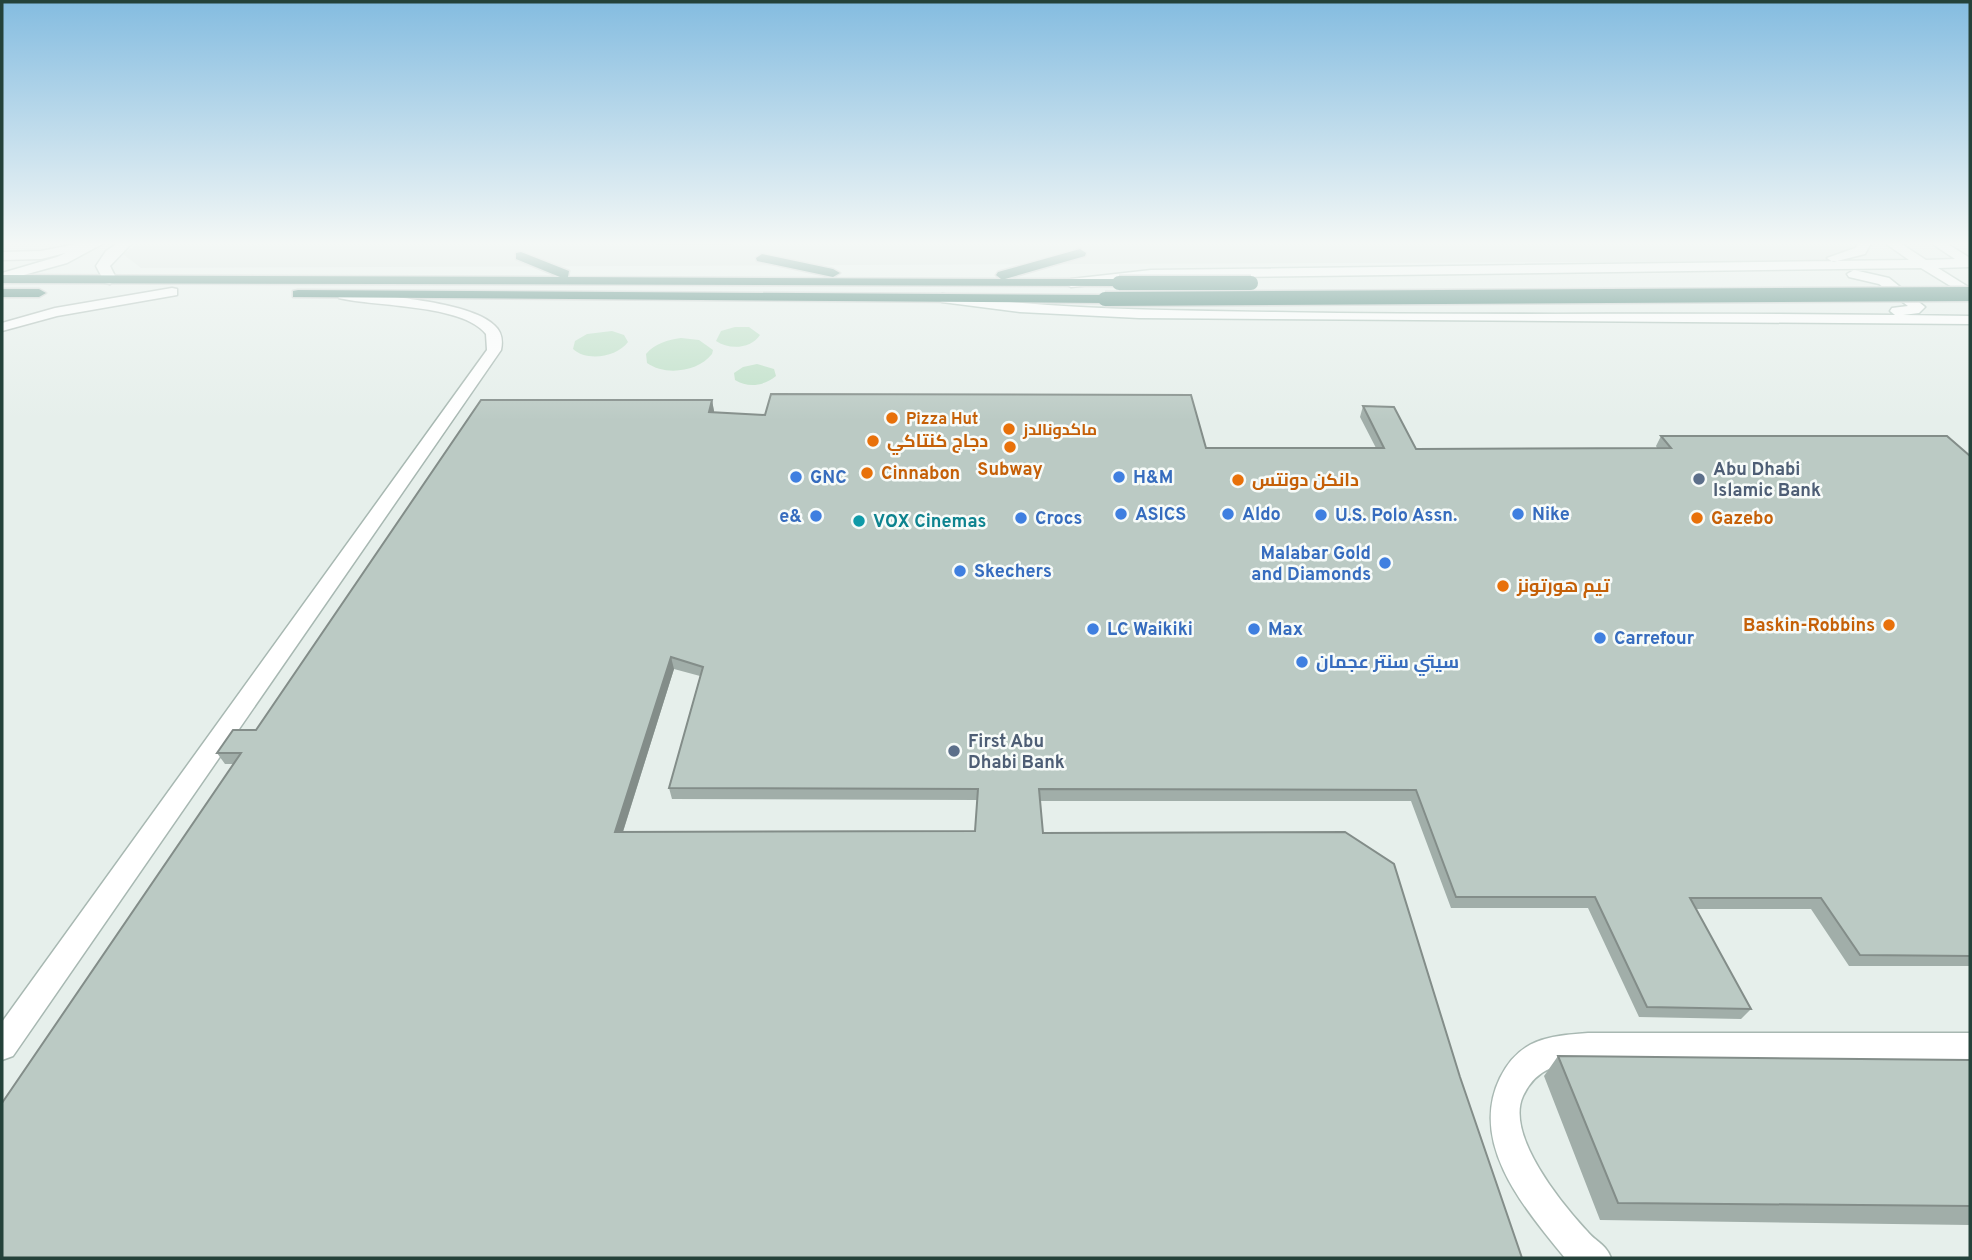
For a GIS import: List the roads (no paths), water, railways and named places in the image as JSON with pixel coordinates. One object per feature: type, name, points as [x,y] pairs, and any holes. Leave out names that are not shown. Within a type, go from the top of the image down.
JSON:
[{"type":"street","points":[[2,327],[55,312],[115,302]]},
{"type":"street","points":[[2,1046],[494,350],[492,330],[469,316],[384,302]]},
{"type":"street","points":[[975,302],[1062,312],[1359,319],[1793,317],[1970,320]]},
{"type":"street","points":[[1793,317],[1805,314],[1909,311],[1918,307],[1911,302]]},
{"type":"street","points":[[1793,317],[1970,332]]},
{"type":"street","points":[[1594,1258],[1577,1246],[1532,1190],[1509,1144],[1505,1101],[1520,1069],[1549,1050],[1588,1047],[1970,1047]]},
{"type":"place","name":"Pizza Hut","points":[[892,418]]},
{"type":"place","name":"ماكدونالدز","points":[[1009,429]]},
{"type":"place","name":"دجاج كنتاكي","points":[[873,441]]},
{"type":"place","name":"Subway","points":[[1010,447]]},
{"type":"place","name":"Cinnabon","points":[[867,473]]},
{"type":"place","name":"GNC","points":[[796,477]]},
{"type":"place","name":"H&M","points":[[1119,477]]},
{"type":"place","name":"Abu Dhabi Islamic Bank","points":[[1699,479]]},
{"type":"place","name":"دانكن دونتس","points":[[1238,480]]},
{"type":"place","name":"ASICS","points":[[1121,514]]},
{"type":"place","name":"Aldo","points":[[1228,514]]},
{"type":"place","name":"Nike","points":[[1518,514]]},
{"type":"place","name":"U.S. Polo Assn.","points":[[1321,515]]},
{"type":"place","name":"e&","points":[[816,516]]},
{"type":"place","name":"Crocs","points":[[1021,518]]},
{"type":"place","name":"Gazebo","points":[[1697,518]]},
{"type":"place","name":"VOX Cinemas","points":[[859,521]]},
{"type":"place","name":"Malabar Gold and Diamonds","points":[[1385,563]]},
{"type":"place","name":"Skechers","points":[[960,571]]},
{"type":"place","name":"تيم هورتونز","points":[[1503,586]]},
{"type":"place","name":"Baskin-Robbins","points":[[1889,625]]},
{"type":"place","name":"LC Waikiki","points":[[1093,629]]},
{"type":"place","name":"Max","points":[[1254,629]]},
{"type":"place","name":"Carrefour","points":[[1600,638]]},
{"type":"place","name":"سيتي سنتر عجمان","points":[[1302,662]]},
{"type":"place","name":"First Abu Dhabi Bank","points":[[954,751]]}]
